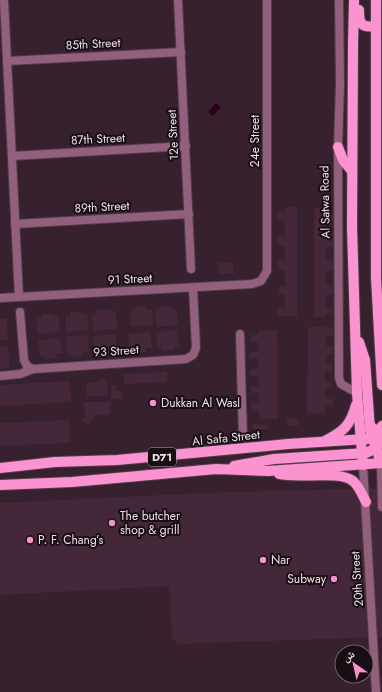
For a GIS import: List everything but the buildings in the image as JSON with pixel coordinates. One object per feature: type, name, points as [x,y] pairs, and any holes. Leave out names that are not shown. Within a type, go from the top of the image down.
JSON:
[{"type":"main road","points":[[354,0],[352,227],[357,393],[363,465]]},
{"type":"main road","points":[[358,0],[361,23],[365,27],[376,26]]},
{"type":"main road","points":[[376,0],[379,274],[382,385]]},
{"type":"main road","points":[[338,147],[343,160],[352,171]]},
{"type":"main road","points":[[216,469],[270,459],[362,454],[380,450],[370,425],[365,360],[356,337]]},
{"type":"main road","points":[[323,442],[339,434],[350,423],[356,405],[357,393]]},
{"type":"main road","points":[[370,425],[372,429],[376,430],[380,429],[382,426]]},
{"type":"main road","name":"Al Safa Street","points":[[0,468],[55,462],[125,460],[288,444],[361,440],[380,450]]},
{"type":"main road","points":[[349,441],[356,447],[350,454]]},
{"type":"main road","name":"D71","points":[[0,485],[72,482],[216,469],[268,471],[363,465],[380,450]]},
{"type":"main road","points":[[268,471],[292,476],[336,475],[347,477],[357,485],[366,502]]},
{"type":"street","points":[[4,0],[19,297]]},
{"type":"street","name":"12e Street","points":[[178,0],[191,269]]},
{"type":"street","name":"24e Street","points":[[261,281],[267,272],[267,0]]},
{"type":"street","name":"Al Satwa Road","points":[[340,0],[338,147],[339,378],[341,384],[357,393]]},
{"type":"street","name":"85th Street","points":[[7,61],[181,52]]},
{"type":"street","name":"87th Street","points":[[12,156],[186,146]]},
{"type":"street","name":"89th Street","points":[[16,224],[189,214]]},
{"type":"street","name":"91 Street","points":[[0,298],[193,288],[252,284],[261,281]]},
{"type":"street","name":"93 Street","points":[[33,369],[190,358],[195,352],[196,348],[193,288]]},
{"type":"street","points":[[20,312],[24,360],[27,366],[33,369]]},
{"type":"street","points":[[240,334],[243,438]]},
{"type":"street","points":[[0,376],[20,374],[33,369]]},
{"type":"street","points":[[380,450],[382,507]]},
{"type":"street","name":"20th Street","points":[[363,465],[376,692]]},
{"type":"shaded area","points":[[216,103],[221,107],[213,116],[208,112]]},
{"type":"shaded area","points":[[285,207],[297,207],[297,316],[278,316],[278,308],[285,308],[285,294],[278,294],[279,286],[285,286],[285,270],[278,270],[278,260],[285,260],[285,246],[278,245],[278,236],[285,236],[285,221],[278,221],[278,212],[285,212]]},
{"type":"shaded area","points":[[314,208],[326,208],[326,213],[333,213],[333,221],[326,221],[326,237],[333,237],[333,247],[326,247],[326,261],[333,261],[333,270],[326,271],[326,285],[333,285],[333,294],[326,295],[326,309],[333,309],[333,313],[326,313],[326,317],[314,317]]},
{"type":"shaded area","points":[[233,262],[234,273],[219,274],[218,263]]},
{"type":"shaded area","points":[[146,306],[146,310],[152,310],[153,325],[131,327],[130,311],[135,311],[135,307]]},
{"type":"shaded area","points":[[172,306],[172,309],[177,309],[178,325],[157,327],[155,310],[159,310],[159,307]]},
{"type":"shaded area","points":[[110,309],[110,311],[116,311],[117,329],[93,331],[92,314],[97,313],[97,310]]},
{"type":"shaded area","points":[[82,311],[82,314],[87,314],[89,330],[66,332],[65,316],[70,316],[70,312]]},
{"type":"shaded area","points":[[53,313],[54,316],[59,316],[60,332],[38,334],[36,317],[42,317],[42,314]]},
{"type":"shaded area","points":[[7,318],[8,340],[0,341],[0,319]]},
{"type":"shaded area","points":[[308,327],[326,327],[326,329],[333,329],[333,336],[326,336],[326,346],[333,347],[333,354],[326,354],[326,363],[332,364],[332,371],[325,371],[325,381],[332,382],[332,388],[325,388],[325,398],[333,399],[333,405],[325,405],[325,413],[307,413]]},
{"type":"shaded area","points":[[177,330],[179,346],[174,347],[174,350],[162,351],[162,348],[157,348],[156,332]]},
{"type":"shaded area","points":[[277,330],[278,419],[259,419],[259,411],[251,411],[251,403],[259,403],[258,393],[251,393],[251,386],[259,386],[258,376],[250,376],[250,369],[258,369],[258,358],[250,358],[250,352],[258,351],[258,342],[251,342],[251,335],[258,335],[258,331]]},
{"type":"shaded area","points":[[150,332],[152,348],[146,348],[146,352],[135,353],[134,350],[130,350],[128,334]]},
{"type":"shaded area","points":[[116,334],[117,349],[112,350],[112,354],[100,355],[100,351],[94,352],[93,336]]},
{"type":"shaded area","points":[[88,335],[89,352],[83,352],[83,356],[72,357],[71,353],[67,353],[66,337]]},
{"type":"shaded area","points":[[60,338],[62,353],[56,354],[57,358],[45,359],[44,356],[40,356],[38,340]]},
{"type":"shaded area","points":[[0,347],[8,347],[10,368],[0,369]]},
{"type":"shaded area","points":[[167,372],[167,382],[124,384],[123,374]]},
{"type":"shaded area","points":[[107,379],[108,395],[87,397],[86,383],[100,382],[100,380]]},
{"type":"shaded area","points":[[70,381],[71,402],[0,406],[0,385]]},
{"type":"shaded area","points":[[111,386],[116,386],[117,395],[117,391],[122,391],[122,399],[111,399]]},
{"type":"shaded area","points":[[84,402],[110,402],[110,415],[96,415],[87,425],[82,420],[85,416]]},
{"type":"shaded area","points":[[287,419],[298,419],[298,426],[287,426]]},
{"type":"shaded area","points":[[69,420],[70,443],[0,446],[0,423]]},
{"type":"shaded area","points":[[253,424],[268,425],[268,429],[253,429]]},
{"type":"shaded area","points":[[382,488],[382,637],[179,644],[174,641],[172,636],[169,586],[0,595],[0,503],[202,493]]},
{"type":"place","name":"Dukkan Al Wasl","points":[[153,403]]},
{"type":"place","name":"The butcher shop & grill","points":[[112,523]]},
{"type":"place","name":"P. F. Chang’s","points":[[30,540]]},
{"type":"place","name":"Nar","points":[[263,560]]},
{"type":"place","name":"Subway","points":[[334,579]]}]
